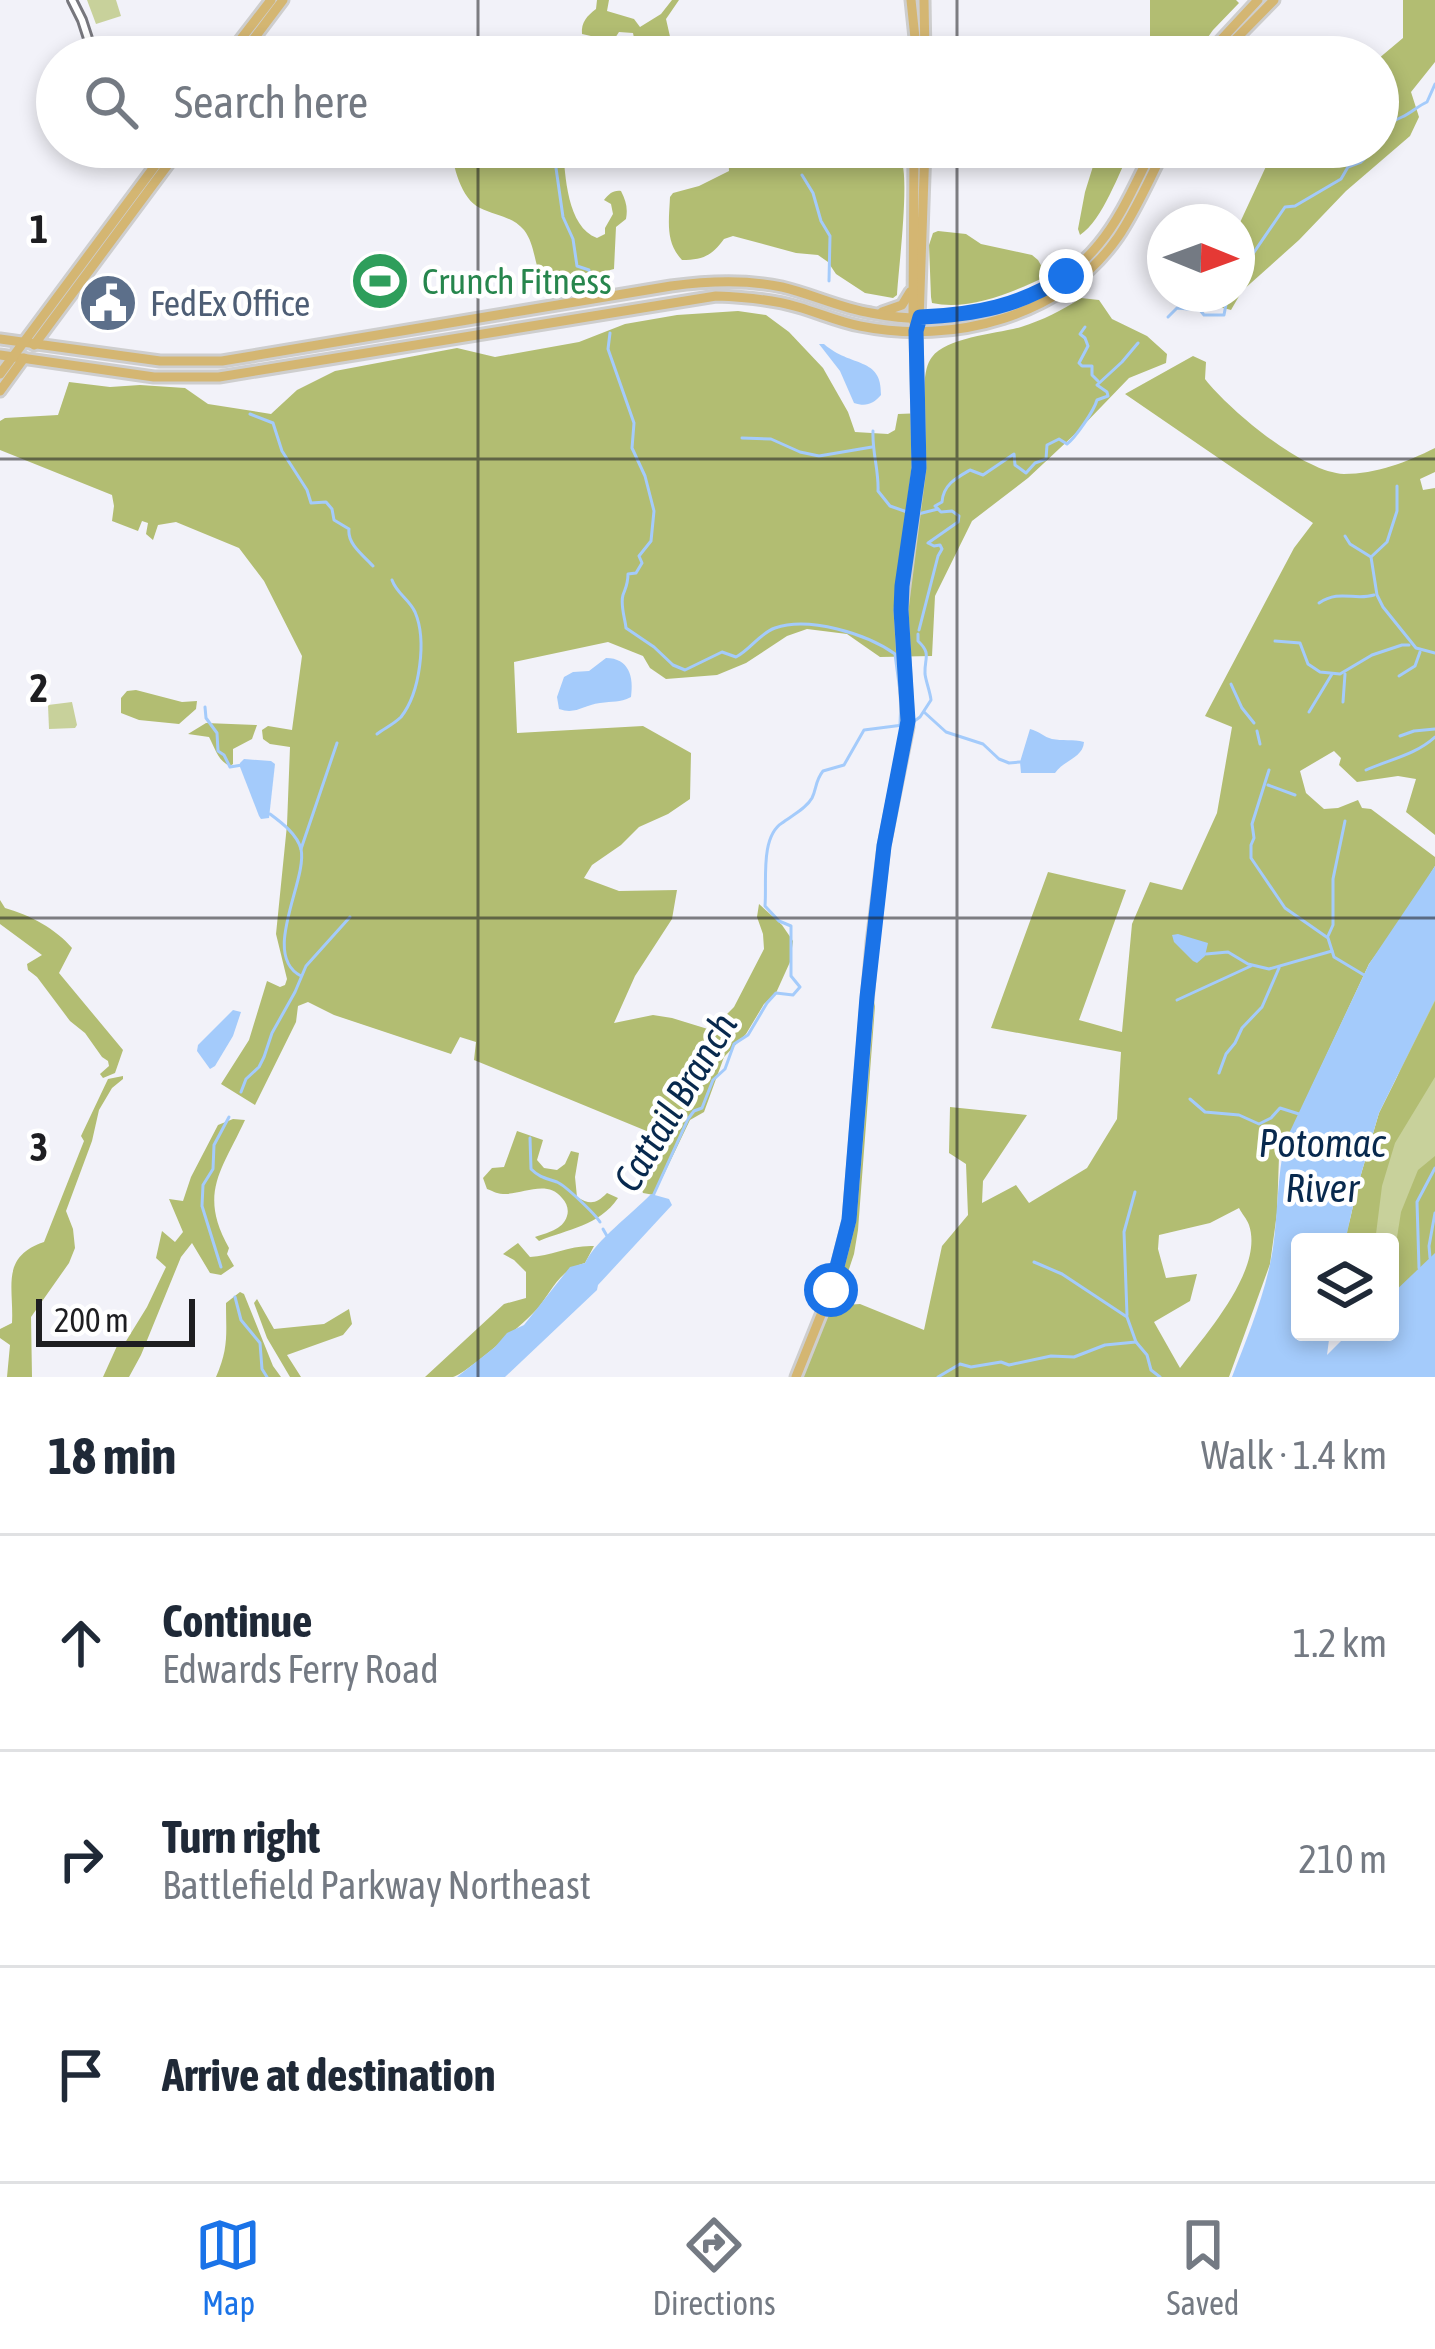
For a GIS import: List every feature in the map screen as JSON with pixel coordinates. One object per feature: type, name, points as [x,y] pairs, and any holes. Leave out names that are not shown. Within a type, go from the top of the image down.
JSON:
[{"type":"main road","points":[[243,36],[271,0]]},
{"type":"main road","points":[[256,36],[284,0]]},
{"type":"main road","points":[[911,0],[917,36]]},
{"type":"main road","points":[[922,36],[924,0]]},
{"type":"main road","points":[[1225,36],[1258,0]]},
{"type":"main road","points":[[1239,36],[1274,0]]},
{"type":"main road","points":[[0,391],[18,358],[154,168]]},
{"type":"main road","points":[[29,344],[51,323],[165,168]]},
{"type":"main road","points":[[796,1377],[824,1310],[849,1220],[884,846],[908,724],[902,586],[919,468],[914,168]]},
{"type":"main road","points":[[916,317],[924,168]]},
{"type":"main road","points":[[0,339],[160,361],[222,361],[700,282],[784,288],[872,314],[978,313],[1039,293],[1066,276],[1108,232],[1143,168]]},
{"type":"main road","points":[[0,355],[154,376],[219,377],[716,296],[766,299],[865,327],[916,331],[995,322],[1044,302],[1074,283],[1117,238],[1155,168]]},
{"type":"main road","points":[[872,314],[902,305],[914,275]]},
{"type":"main road","points":[[51,323],[51,336],[64,348]]},
{"type":"main road","points":[[0,374],[18,358]]},
{"type":"street","points":[[72,0],[87,36]]},
{"type":"green space","points":[[87,0],[116,0],[121,16],[96,24]]},
{"type":"green space","points":[[597,0],[609,0],[607,11],[634,19],[640,27],[661,14],[672,0],[679,0],[666,19],[670,36],[582,34],[587,17],[596,9]]},
{"type":"green space","points":[[1150,0],[1239,3],[1209,36],[1150,36]]},
{"type":"green space","points":[[1403,0],[1435,0],[1435,62],[1411,92],[1419,117],[1399,145],[1399,41],[1403,38]]},
{"type":"green space","points":[[455,168],[565,168],[579,223],[597,238],[605,234],[613,214],[611,204],[604,200],[621,191],[627,208],[626,219],[616,227],[614,269],[577,284],[546,284],[524,230],[473,204]]},
{"type":"green space","points":[[903,168],[897,295],[865,293],[818,255],[733,236],[706,256],[682,260],[670,238],[670,197],[729,171]]},
{"type":"green space","points":[[1092,168],[1122,168],[1103,207],[1080,235]]},
{"type":"green space","points":[[1265,168],[1373,168],[1346,191],[1255,279],[1255,204],[1249,204]]},
{"type":"green space","points":[[938,231],[966,234],[981,244],[1032,255],[1047,276],[976,302],[932,303],[929,245]]},
{"type":"green space","points":[[1081,298],[1099,300],[1112,319],[1147,336],[1167,354],[1166,363],[1129,378],[1028,478],[972,521],[935,596],[932,656],[880,657],[847,634],[807,629],[717,675],[666,679],[643,656],[608,642],[514,662],[517,733],[643,726],[691,753],[690,799],[639,827],[592,865],[584,878],[619,891],[677,890],[672,919],[635,976],[614,1023],[653,1015],[711,1030],[734,1007],[764,949],[759,904],[793,941],[790,962],[776,993],[724,1057],[704,1112],[690,1120],[654,1195],[643,1193],[639,1183],[651,1161],[649,1132],[474,1060],[476,1042],[460,1037],[451,1054],[308,1002],[298,1006],[296,1022],[255,1105],[221,1084],[249,1040],[267,981],[280,987],[287,979],[276,934],[290,747],[270,744],[262,730],[268,726],[292,730],[302,656],[264,581],[239,548],[176,522],[158,525],[153,540],[146,534],[148,523],[142,521],[138,531],[112,521],[112,495],[0,450],[0,421],[58,415],[69,382],[185,388],[208,404],[271,414],[297,390],[335,371],[457,348],[495,357],[579,342],[625,324],[738,311],[766,315],[789,332],[823,368],[855,432],[888,434],[895,430],[898,414],[923,413],[927,369],[939,350],[1029,324]]},
{"type":"green space","points":[[1193,356],[1206,362],[1205,379],[1231,407],[1289,452],[1328,471],[1344,474],[1379,469],[1435,448],[1435,472],[1420,479],[1423,490],[1435,488],[1435,835],[1406,812],[1416,779],[1398,776],[1357,782],[1339,765],[1341,758],[1334,751],[1300,771],[1306,793],[1324,809],[1358,800],[1362,808],[1371,809],[1435,857],[1435,866],[1369,964],[1279,1157],[1270,1264],[1229,1377],[802,1377],[850,1240],[870,1003],[875,1006],[858,1230],[840,1296],[844,1305],[860,1304],[924,1330],[942,1246],[968,1215],[966,1164],[949,1153],[950,1107],[1027,1115],[983,1181],[982,1203],[1016,1185],[1029,1203],[1087,1168],[1117,1119],[1121,1052],[991,1028],[1048,872],[1126,890],[1079,1020],[1122,1032],[1132,924],[1150,882],[1182,890],[1217,813],[1232,727],[1205,716],[1294,548],[1313,523],[1125,394]],"holes":[[[1239,1208],[1249,1225],[1251,1242],[1241,1281],[1180,1368],[1154,1322],[1190,1301],[1197,1274],[1166,1278],[1159,1235],[1210,1223]]]},
{"type":"green space","points":[[136,690],[182,702],[197,701],[196,709],[179,724],[139,720],[121,713],[121,698]]},
{"type":"green space","points":[[72,702],[75,728],[49,729],[48,705]]},
{"type":"green space","points":[[206,723],[257,725],[252,739],[233,749],[230,766],[209,737],[188,734]]},
{"type":"green space","points":[[0,900],[5,908],[50,929],[72,948],[59,973],[123,1050],[115,1073],[103,1078],[100,1074],[108,1061],[28,970],[27,964],[42,955],[0,924]]},
{"type":"green space","points":[[1435,986],[1435,1267],[1399,1296],[1399,1233],[1346,1233],[1426,1000]]},
{"type":"green space","points":[[1435,1001],[1435,1077],[1395,1143],[1382,1186],[1376,1233],[1347,1233],[1379,1113]]},
{"type":"green space","points":[[123,1076],[99,1110],[66,1211],[75,1248],[31,1317],[32,1377],[7,1377],[10,1345],[0,1338],[0,1329],[12,1323],[15,1265],[30,1248],[44,1242],[84,1141],[81,1136],[108,1079]]},
{"type":"green space","points":[[245,1120],[214,1197],[234,1266],[221,1275],[210,1273],[192,1243],[181,1257],[129,1377],[103,1377],[166,1267],[156,1258],[162,1231],[175,1242],[183,1232],[169,1199],[183,1201],[218,1125]]},
{"type":"green space","points":[[517,1131],[543,1140],[537,1160],[544,1168],[557,1170],[571,1151],[579,1153],[577,1197],[589,1202],[607,1193],[618,1198],[592,1221],[539,1241],[535,1237],[565,1221],[568,1209],[562,1198],[543,1189],[498,1193],[487,1189],[483,1178],[492,1168],[504,1167]]},
{"type":"green space","points":[[1435,1156],[1435,1255],[1399,1289],[1401,1212],[1418,1170]]},
{"type":"green space","points":[[518,1243],[530,1257],[594,1246],[585,1263],[564,1275],[533,1313],[483,1357],[453,1377],[425,1377],[504,1304],[526,1298],[526,1272],[503,1254]]},
{"type":"green space","points":[[240,1292],[281,1377],[216,1377],[225,1349],[226,1303]]},
{"type":"green space","points":[[257,1299],[274,1329],[324,1324],[349,1309],[352,1324],[343,1335],[287,1355],[301,1377],[290,1377],[267,1338],[254,1303]]},
{"type":"water","points":[[819,344],[871,368],[881,395],[869,404],[854,403],[840,371]]},
{"type":"water","points":[[606,658],[620,661],[628,670],[631,697],[575,710],[559,709],[557,697],[564,677],[589,671]]},
{"type":"water","points":[[1030,729],[1052,739],[1084,742],[1083,747],[1055,773],[1021,773]]},
{"type":"water","points":[[244,759],[275,764],[269,818],[259,816],[240,767]]},
{"type":"water","name":"Potomac River","points":[[1435,866],[1435,1000],[1379,1113],[1347,1233],[1291,1233],[1291,1341],[1329,1341],[1327,1355],[1341,1341],[1399,1341],[1399,1287],[1435,1253],[1435,1377],[1232,1377],[1270,1265],[1285,1142],[1369,964]]},
{"type":"water","points":[[1172,935],[1208,943],[1205,956],[1193,961],[1174,942]]},
{"type":"water","points":[[233,1010],[241,1012],[233,1036],[210,1069],[198,1045]]},
{"type":"water","points":[[651,1194],[669,1199],[672,1205],[597,1290],[505,1377],[457,1377],[507,1333],[524,1325],[570,1267],[585,1263]]},
{"type":"waterway","name":"Cattail Branch","points":[[1399,119],[1427,102],[1435,84]]},
{"type":"waterway","points":[[556,168],[577,266],[589,270],[591,280]]},
{"type":"waterway","name":"Cattail Branch","points":[[1255,251],[1285,207],[1341,179],[1347,168]]},
{"type":"waterway","points":[[802,175],[830,236],[829,281]]},
{"type":"waterway","name":"Cattail Branch","points":[[1168,317],[1173,312]]},
{"type":"waterway","name":"Cattail Branch","points":[[1202,312],[1225,312]]},
{"type":"waterway","points":[[1085,327],[1080,334],[1088,346],[1079,363],[1092,366],[1098,381]]},
{"type":"waterway","points":[[610,333],[608,349],[634,423],[632,448],[654,511],[651,541],[639,556],[642,563],[636,573],[628,574],[622,603],[626,628],[685,670],[722,652],[736,657],[770,630],[789,625],[854,634],[895,654],[900,725]]},
{"type":"waterway","name":"Cattail Branch","points":[[919,630],[942,549],[928,543],[958,522],[959,516],[952,511],[941,512],[935,506],[948,487],[970,470],[983,475],[1014,454],[1015,465],[1026,473],[1046,459],[1047,445],[1059,439],[1067,444],[1097,400],[1108,396],[1097,385],[1138,343]]},
{"type":"waterway","points":[[250,414],[273,423],[282,451],[311,503],[326,502],[334,520],[349,529],[353,545],[373,566]]},
{"type":"waterway","points":[[873,431],[878,491],[890,506],[907,512]]},
{"type":"waterway","points":[[742,438],[771,439],[819,456],[872,447]]},
{"type":"waterway","points":[[1397,486],[1397,511],[1387,542],[1371,557],[1377,595],[1416,648],[1435,653]]},
{"type":"waterway","points":[[918,514],[938,509]]},
{"type":"waterway","points":[[1345,536],[1371,557]]},
{"type":"waterway","points":[[377,734],[408,707],[420,666],[419,624],[392,580]]},
{"type":"waterway","points":[[1319,603],[1334,597],[1374,595]]},
{"type":"waterway","name":"Cattail Branch","points":[[913,722],[931,700],[926,653],[918,634]]},
{"type":"waterway","points":[[1275,641],[1300,643],[1308,664],[1320,672],[1340,674],[1372,655],[1409,645]]},
{"type":"waterway","points":[[1399,676],[1415,666],[1420,652]]},
{"type":"waterway","points":[[1309,712],[1332,674]]},
{"type":"waterway","points":[[1343,702],[1345,674]]},
{"type":"waterway","points":[[1231,684],[1254,723]]},
{"type":"waterway","points":[[205,707],[206,718],[217,733],[218,751],[230,767],[242,765]]},
{"type":"waterway","points":[[924,712],[946,732],[983,744],[999,759],[1020,762]]},
{"type":"waterway","name":"Cattail Branch","points":[[653,1196],[688,1119],[702,1108],[734,1044],[748,1035],[776,993],[793,995],[800,987],[791,976],[791,926],[765,906],[770,838],[809,802],[823,771],[844,765],[864,730],[903,725]]},
{"type":"waterway","points":[[1400,736],[1435,729]]},
{"type":"waterway","points":[[1257,731],[1260,744]]},
{"type":"waterway","points":[[1366,770],[1435,737]]},
{"type":"waterway","points":[[301,849],[337,743]]},
{"type":"waterway","points":[[1269,770],[1252,824],[1251,858],[1285,908],[1328,938],[1334,957],[1364,975]]},
{"type":"waterway","points":[[1268,785],[1295,795]]},
{"type":"waterway","points":[[270,814],[293,834],[301,849],[285,935],[290,966],[301,976]]},
{"type":"waterway","points":[[1328,936],[1345,821]]},
{"type":"waterway","points":[[241,1092],[259,1067],[306,966],[350,917]]},
{"type":"waterway","points":[[1206,954],[1228,952],[1269,969],[1332,951]]},
{"type":"waterway","points":[[1177,1000],[1251,966]]},
{"type":"waterway","points":[[1219,1073],[1242,1028],[1262,1007],[1279,968]]},
{"type":"waterway","points":[[1190,1099],[1205,1112],[1239,1115],[1259,1124],[1280,1108],[1299,1114]]},
{"type":"waterway","points":[[221,1267],[202,1206],[203,1185],[213,1169],[214,1145],[229,1117]]},
{"type":"waterway","points":[[530,1138],[531,1169],[567,1189],[600,1222]]},
{"type":"waterway","points":[[1419,1268],[1417,1202],[1435,1168]]},
{"type":"waterway","points":[[1127,1315],[1124,1232],[1135,1192]]},
{"type":"waterway","points":[[1430,1258],[1435,1213]]},
{"type":"waterway","points":[[603,1229],[607,1236]]},
{"type":"waterway","points":[[1034,1262],[1062,1274],[1127,1317],[1151,1370],[1160,1377]]},
{"type":"waterway","points":[[235,1297],[241,1320],[260,1343],[267,1377]]},
{"type":"waterway","points":[[938,1377],[960,1364],[1009,1365],[1051,1356],[1074,1357],[1105,1345],[1136,1342]]},
{"type":"place","name":"Crunch Fitness","points":[[380,281]]},
{"type":"place","name":"FedEx Office","points":[[108,303]]},
{"type":"route","points":[[831,1290],[849,1220],[884,846],[908,721],[901,610],[919,468],[916,331],[920,317],[978,313],[1009,305],[1066,276]]}]
